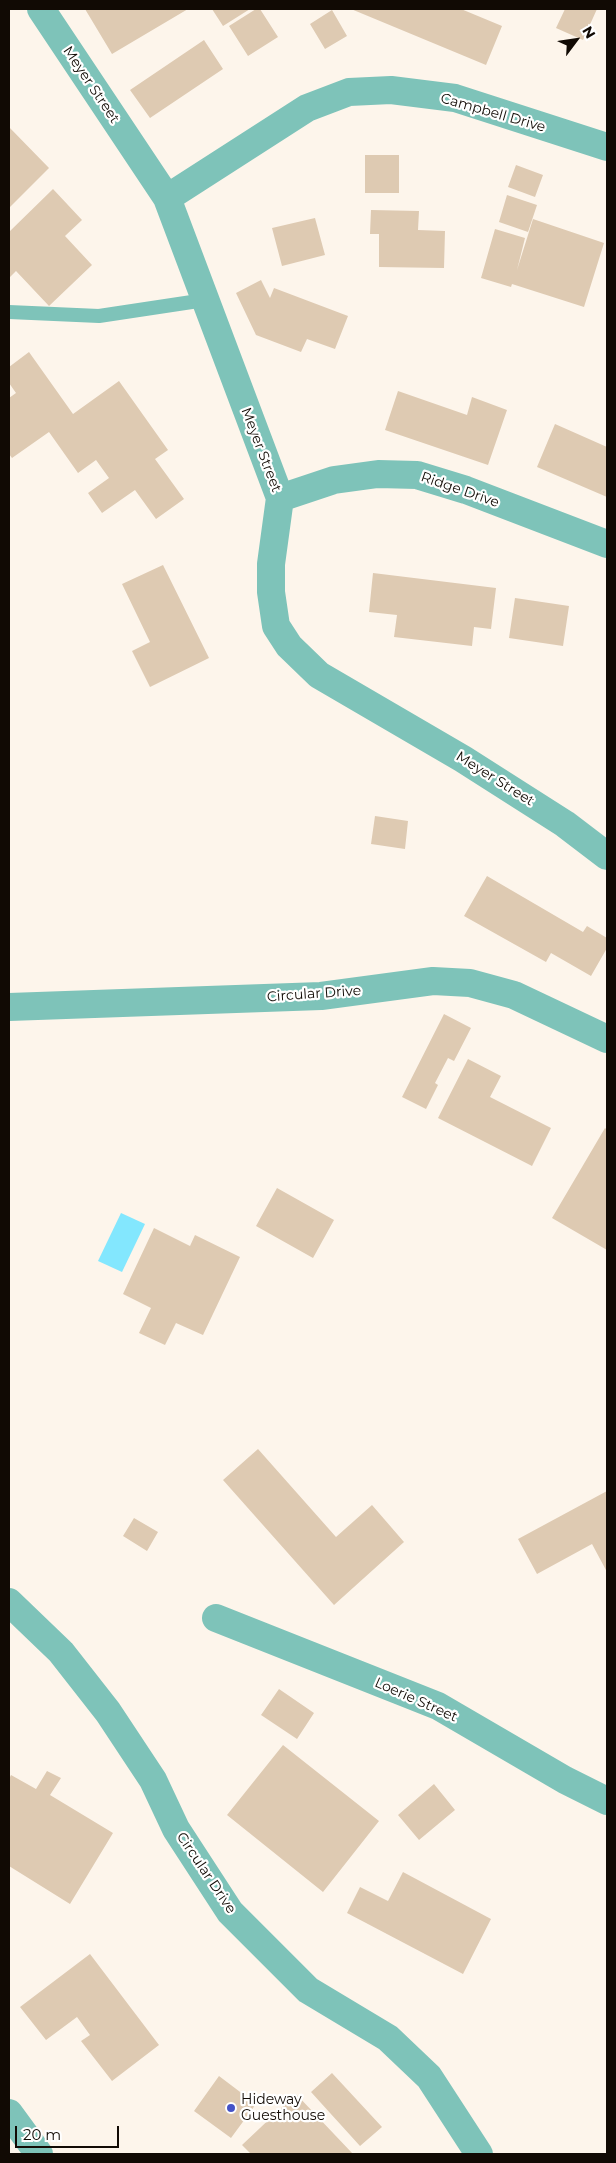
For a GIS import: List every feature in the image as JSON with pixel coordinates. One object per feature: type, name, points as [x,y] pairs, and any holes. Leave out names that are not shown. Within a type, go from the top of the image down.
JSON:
[{"type":"street","name":"Meyer Street","points":[[41,9],[167,198],[206,300],[280,498],[271,564],[271,592],[276,626],[290,646],[319,675],[463,759],[565,824],[607,856]]},
{"type":"street","name":"Campbell Drive","points":[[167,198],[307,108],[349,92],[391,90],[455,98],[607,147]]},
{"type":"street","name":"Ridge Drive","points":[[280,498],[334,480],[378,474],[417,475],[466,490],[607,544]]},
{"type":"street","name":"Circular Drive","points":[[9,1007],[321,996],[433,981],[470,983],[514,995],[607,1039]]},
{"type":"street","name":"Circular Drive","points":[[9,1602],[60,1652],[108,1712],[153,1780],[176,1829],[230,1912],[308,1990],[388,2038],[429,2077],[480,2154]]},
{"type":"street","name":"Loerie Street","points":[[216,1618],[438,1706],[565,1780],[607,1801]]},
{"type":"street","points":[[9,2113],[39,2154]]},
{"type":"lane","points":[[9,312],[100,316],[206,300]]},
{"type":"water","points":[[121,1213],[145,1224],[122,1272],[98,1261]]},
{"type":"building","points":[[85,9],[188,9],[112,54]]},
{"type":"building","points":[[212,9],[250,9],[223,26]]},
{"type":"building","points":[[256,9],[260,9],[278,37],[248,56],[229,26]]},
{"type":"building","points":[[351,9],[461,9],[502,26],[486,65]]},
{"type":"building","points":[[565,9],[597,9],[583,40],[556,28]]},
{"type":"building","points":[[332,10],[347,36],[325,49],[310,24]]},
{"type":"building","points":[[204,40],[223,69],[150,118],[130,90]]},
{"type":"building","points":[[9,127],[49,168],[9,208]]},
{"type":"building","points":[[365,155],[399,155],[399,193],[365,193]]},
{"type":"building","points":[[516,165],[543,175],[535,197],[508,187]]},
{"type":"building","points":[[53,189],[82,220],[65,236],[92,265],[49,306],[16,271],[9,278],[9,232]]},
{"type":"building","points":[[507,195],[537,205],[528,232],[499,222]]},
{"type":"building","points":[[371,210],[419,211],[418,230],[445,231],[444,268],[379,267],[379,234],[370,234]]},
{"type":"building","points":[[315,218],[325,255],[282,266],[272,228]]},
{"type":"building","points":[[533,219],[604,243],[584,307],[512,284],[511,287],[481,278],[495,229],[525,238],[517,270]]},
{"type":"building","points":[[261,280],[270,298],[274,288],[348,316],[335,349],[307,339],[301,352],[256,335],[236,293]]},
{"type":"building","points":[[29,352],[73,414],[119,381],[168,450],[155,459],[184,499],[156,519],[135,490],[102,513],[88,493],[109,478],[96,460],[78,473],[49,432],[12,458],[9,454],[9,398],[16,393],[9,383],[9,367]]},
{"type":"building","points":[[398,391],[467,415],[472,397],[507,410],[488,465],[385,430]]},
{"type":"building","points":[[555,424],[607,447],[607,497],[537,467]]},
{"type":"building","points":[[163,565],[209,658],[150,687],[132,651],[150,642],[122,584]]},
{"type":"building","points":[[373,573],[496,588],[491,629],[474,627],[472,646],[394,637],[397,615],[369,612]]},
{"type":"building","points":[[515,598],[569,606],[563,646],[509,638]]},
{"type":"building","points":[[375,816],[408,821],[405,849],[371,844]]},
{"type":"building","points":[[487,876],[583,932],[587,926],[607,938],[607,948],[591,976],[551,953],[546,962],[464,916]]},
{"type":"building","points":[[444,1014],[471,1028],[454,1061],[448,1058],[435,1083],[438,1085],[426,1109],[402,1097]]},
{"type":"building","points":[[468,1059],[501,1076],[490,1097],[551,1128],[532,1166],[438,1118]]},
{"type":"building","points":[[605,1128],[607,1130],[607,1250],[552,1218]]},
{"type":"building","points":[[277,1188],[334,1220],[313,1258],[256,1226]]},
{"type":"building","points":[[154,1228],[190,1246],[195,1235],[240,1257],[203,1335],[176,1323],[165,1345],[139,1333],[151,1308],[123,1294]]},
{"type":"building","points":[[258,1449],[336,1537],[372,1505],[404,1542],[334,1605],[223,1480]]},
{"type":"building","points":[[607,1491],[607,1572],[592,1544],[537,1574],[518,1539]]},
{"type":"building","points":[[134,1518],[158,1532],[147,1551],[123,1536]]},
{"type":"building","points":[[279,1689],[314,1713],[297,1739],[261,1715]]},
{"type":"building","points":[[283,1745],[379,1821],[323,1892],[227,1815]]},
{"type":"building","points":[[47,1771],[61,1778],[50,1795],[113,1833],[70,1904],[9,1866],[9,1779],[11,1775],[36,1789]]},
{"type":"building","points":[[434,1784],[455,1810],[419,1840],[398,1815]]},
{"type":"building","points":[[403,1872],[491,1919],[463,1974],[347,1913],[360,1887],[388,1901]]},
{"type":"building","points":[[90,1954],[159,2045],[112,2081],[81,2041],[90,2035],[77,2017],[46,2040],[20,2007]]},
{"type":"building","points":[[332,2073],[382,2127],[360,2146],[311,2092]]},
{"type":"building","points":[[219,2076],[256,2104],[231,2138],[194,2111]]},
{"type":"building","points":[[296,2094],[353,2154],[251,2154],[242,2145]]},
{"type":"place","name":"Hideway Guesthouse","points":[[231,2108]]}]
